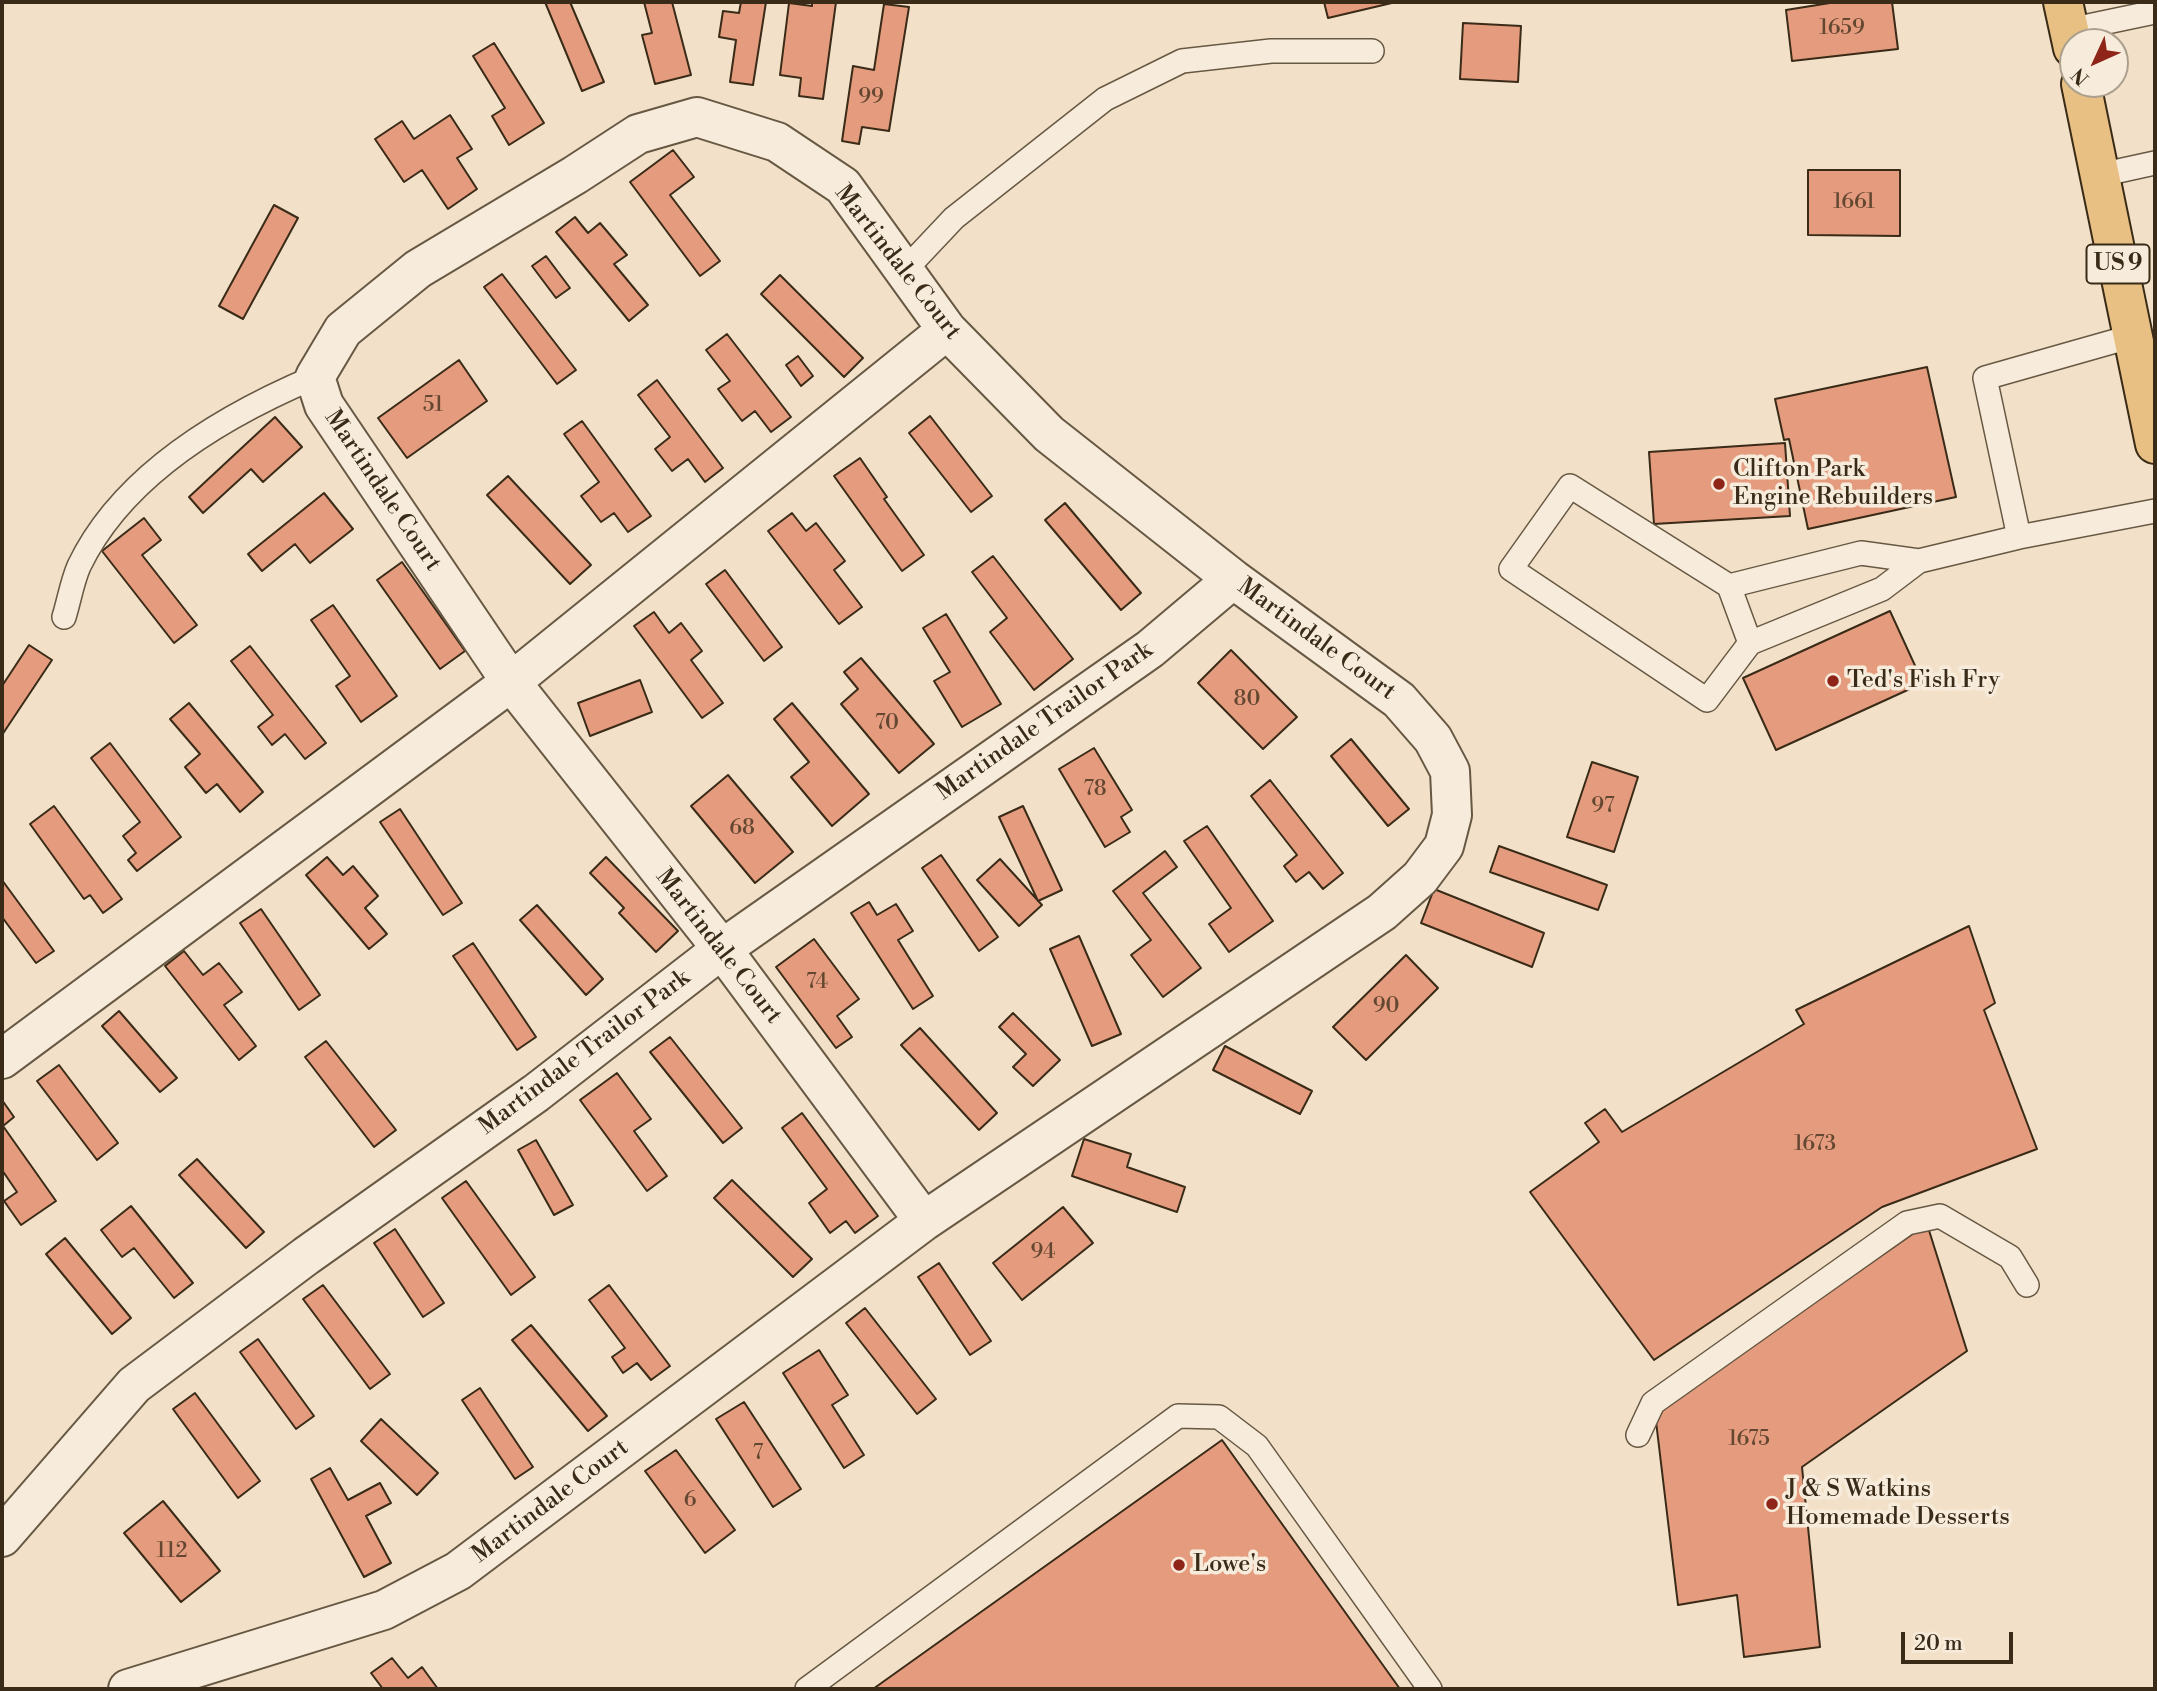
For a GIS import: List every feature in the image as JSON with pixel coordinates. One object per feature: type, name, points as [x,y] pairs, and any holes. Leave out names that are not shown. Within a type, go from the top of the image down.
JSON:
[{"type":"main road","name":"US 9","points":[[2084,98],[2155,444]]},
{"type":"street","name":"Martindale Court","points":[[128,1689],[384,1610],[458,1571],[924,1221],[1382,912],[1420,878],[1444,846],[1452,815],[1450,771],[1433,739],[1399,699],[1233,579],[1049,434],[947,330],[843,186],[778,142],[697,117],[638,134],[418,269],[343,330],[315,377],[324,405],[510,682],[722,949],[924,1221]]},
{"type":"street","points":[[2,1059],[510,682],[947,330]]},
{"type":"street","name":"Martindale Trailor Park","points":[[2,1537],[134,1385],[306,1256],[536,1093],[722,949],[1150,649],[1233,579]]},
{"type":"lane","points":[[2068,27],[2155,12]]},
{"type":"lane","points":[[904,271],[954,218],[1105,99],[1182,61],[1271,51],[1372,51]]},
{"type":"lane","points":[[2099,175],[2155,163]]},
{"type":"lane","points":[[2020,537],[1985,378],[2133,336]]},
{"type":"lane","points":[[64,617],[85,557],[109,518],[145,481],[192,443],[266,398],[315,377]]},
{"type":"lane","points":[[1750,643],[1729,586],[1570,486],[1511,569],[1707,700],[1750,643],[1882,589],[1919,561]]},
{"type":"lane","points":[[1729,586],[1861,553],[1919,561],[2020,537],[2155,511]]},
{"type":"lane","points":[[1638,1435],[1653,1403],[1907,1223],[1940,1216],[2010,1256],[2027,1285]]},
{"type":"lane","points":[[807,1689],[1178,1416],[1219,1417],[1257,1446],[1430,1689]]},
{"type":"building","points":[[545,2],[570,2],[604,82],[582,91]]},
{"type":"building","points":[[644,2],[672,2],[691,75],[655,84],[642,35],[652,33]]},
{"type":"building","points":[[741,2],[766,2],[753,85],[730,82],[736,40],[719,37],[723,11],[739,13]]},
{"type":"building","points":[[812,2],[836,2],[823,99],[799,96],[801,78],[780,75],[789,3],[812,6]]},
{"type":"building","points":[[1324,2],[1396,2],[1328,18]]},
{"type":"building","points":[[1836,2],[1892,2],[1898,49],[1792,61],[1786,10]]},
{"type":"building","points":[[884,4],[909,7],[889,131],[862,127],[859,144],[842,141],[853,66],[874,70]]},
{"type":"building","points":[[1463,23],[1521,26],[1518,82],[1460,79]]},
{"type":"building","points":[[494,43],[544,123],[509,145],[492,116],[505,108],[473,56]]},
{"type":"building","points":[[450,115],[472,149],[457,158],[477,189],[448,209],[422,170],[404,182],[375,139],[402,121],[414,139]]},
{"type":"building","points":[[673,150],[694,177],[670,195],[720,261],[700,276],[630,182]]},
{"type":"building","points":[[1808,170],[1900,170],[1900,236],[1808,235]]},
{"type":"building","points":[[274,205],[298,218],[243,319],[219,306]]},
{"type":"building","points":[[575,217],[588,233],[600,223],[627,255],[614,264],[648,305],[629,321],[556,232]]},
{"type":"building","points":[[546,256],[570,288],[556,298],[532,266]]},
{"type":"building","points":[[502,274],[576,370],[557,384],[484,287]]},
{"type":"building","points":[[780,275],[863,358],[844,377],[761,294]]},
{"type":"building","points":[[727,334],[791,417],[771,432],[755,411],[742,421],[718,389],[730,381],[706,350]]},
{"type":"building","points":[[798,356],[813,376],[801,386],[786,365]]},
{"type":"building","points":[[459,360],[487,401],[407,458],[378,418]]},
{"type":"building","points":[[1927,367],[1956,497],[1808,529],[1789,439],[1784,440],[1775,399]]},
{"type":"building","points":[[657,380],[723,468],[705,482],[688,459],[672,471],[655,449],[670,437],[638,395]]},
{"type":"building","points":[[930,416],[992,496],[971,512],[909,433]]},
{"type":"building","points":[[275,417],[302,447],[263,482],[251,469],[203,513],[189,497]]},
{"type":"building","points":[[582,421],[651,516],[628,532],[614,513],[601,522],[581,496],[599,482],[564,434]]},
{"type":"building","name":"Clifton Park Engine Rebuilders","points":[[1785,443],[1790,516],[1654,524],[1649,452]]},
{"type":"building","points":[[860,458],[887,497],[884,499],[924,555],[902,571],[834,476]]},
{"type":"building","points":[[508,476],[591,565],[570,584],[487,495]]},
{"type":"building","points":[[324,493],[353,529],[310,563],[295,544],[262,571],[248,554]]},
{"type":"building","points":[[1065,503],[1141,593],[1121,610],[1045,520]]},
{"type":"building","points":[[792,513],[806,531],[816,523],[845,561],[834,570],[862,607],[839,624],[768,531]]},
{"type":"building","points":[[144,518],[161,540],[142,555],[197,625],[174,643],[102,551]]},
{"type":"building","points":[[993,556],[1073,659],[1034,690],[990,632],[1007,618],[972,572]]},
{"type":"building","points":[[402,562],[465,651],[440,669],[377,580]]},
{"type":"building","points":[[725,570],[782,647],[764,661],[706,584]]},
{"type":"building","points":[[333,605],[397,696],[361,722],[336,686],[350,676],[311,620]]},
{"type":"building","name":"Ted's Fish Fry","points":[[1890,611],[1923,683],[1776,750],[1743,678]]},
{"type":"building","points":[[654,612],[669,633],[681,623],[702,651],[691,660],[723,703],[702,718],[634,626]]},
{"type":"building","points":[[946,614],[1001,704],[962,727],[934,681],[950,672],[923,628]]},
{"type":"building","points":[[29,645],[52,660],[2,735],[2,686]]},
{"type":"building","points":[[250,646],[326,743],[305,759],[285,734],[272,745],[258,727],[273,715],[231,661]]},
{"type":"building","points":[[1231,650],[1297,717],[1263,749],[1198,683]]},
{"type":"building","points":[[861,658],[934,744],[899,773],[841,704],[858,689],[844,672]]},
{"type":"building","points":[[640,680],[652,712],[590,736],[578,703]]},
{"type":"building","points":[[189,703],[263,792],[240,812],[217,784],[206,793],[185,767],[200,754],[170,719]]},
{"type":"building","points":[[792,703],[869,794],[832,826],[791,777],[809,762],[774,719]]},
{"type":"building","points":[[1351,739],[1409,809],[1388,826],[1331,756]]},
{"type":"building","points":[[110,743],[181,837],[137,871],[128,860],[136,853],[123,836],[140,822],[91,758]]},
{"type":"building","points":[[1094,748],[1132,810],[1121,817],[1130,832],[1105,847],[1059,769]]},
{"type":"building","points":[[1592,762],[1638,777],[1614,852],[1567,837]]},
{"type":"building","points":[[728,775],[793,852],[755,883],[691,806]]},
{"type":"building","points":[[1270,780],[1343,873],[1323,889],[1309,872],[1296,882],[1284,866],[1297,855],[1251,796]]},
{"type":"building","points":[[54,806],[122,899],[103,913],[90,895],[84,899],[30,824]]},
{"type":"building","points":[[1023,806],[1062,890],[1038,901],[999,817]]},
{"type":"building","points":[[400,809],[462,903],[443,915],[380,822]]},
{"type":"building","points":[[1207,826],[1273,921],[1229,952],[1209,924],[1231,908],[1184,841]]},
{"type":"building","points":[[1499,846],[1607,885],[1598,910],[1490,872]]},
{"type":"building","points":[[1165,851],[1177,867],[1143,893],[1201,968],[1163,997],[1131,955],[1151,940],[1113,891]]},
{"type":"building","points":[[941,855],[998,937],[979,951],[922,868]]},
{"type":"building","points":[[327,857],[343,875],[353,866],[378,896],[365,908],[387,934],[369,949],[306,875]]},
{"type":"building","points":[[606,857],[678,931],[656,952],[619,913],[624,908],[590,873]]},
{"type":"building","points":[[1000,859],[1042,905],[1019,926],[977,880]]},
{"type":"building","points":[[2,880],[54,951],[36,963],[2,917]]},
{"type":"building","points":[[1434,889],[1544,933],[1532,967],[1421,923]]},
{"type":"building","points":[[869,902],[877,915],[896,904],[913,931],[898,940],[933,996],[913,1009],[851,913]]},
{"type":"building","points":[[537,905],[603,979],[586,995],[520,920]]},
{"type":"building","points":[[261,909],[320,995],[299,1010],[240,923]]},
{"type":"building","points":[[1969,926],[1995,1003],[1984,1010],[2037,1149],[1882,1207],[1654,1360],[1530,1192],[1599,1142],[1585,1123],[1605,1109],[1622,1132],[1804,1024],[1796,1010]]},
{"type":"building","points":[[1079,936],[1121,1034],[1092,1046],[1050,949]]},
{"type":"building","points":[[814,939],[859,999],[837,1016],[852,1037],[836,1048],[776,967]]},
{"type":"building","points":[[473,943],[536,1037],[517,1050],[453,956]]},
{"type":"building","points":[[184,951],[203,975],[219,963],[242,992],[224,1005],[256,1046],[239,1060],[165,966]]},
{"type":"building","points":[[1406,955],[1438,988],[1366,1060],[1333,1027]]},
{"type":"building","points":[[119,1011],[177,1078],[160,1092],[102,1026]]},
{"type":"building","points":[[1013,1013],[1060,1060],[1033,1086],[1013,1067],[1026,1054],[999,1027]]},
{"type":"building","points":[[920,1028],[997,1113],[979,1130],[901,1045]]},
{"type":"building","points":[[670,1037],[742,1128],[723,1143],[650,1052]]},
{"type":"building","points":[[326,1041],[396,1130],[374,1147],[305,1057]]},
{"type":"building","points":[[1225,1046],[1312,1091],[1300,1114],[1213,1070]]},
{"type":"building","points":[[59,1065],[118,1143],[97,1160],[37,1081]]},
{"type":"building","points":[[617,1073],[651,1119],[634,1131],[667,1176],[647,1191],[580,1100]]},
{"type":"building","points":[[2,1100],[14,1117],[3,1126],[56,1201],[21,1225],[4,1201],[17,1192],[2,1170]]},
{"type":"building","points":[[802,1113],[878,1216],[855,1233],[846,1221],[830,1233],[809,1203],[827,1189],[782,1128]]},
{"type":"building","points":[[1084,1139],[1131,1154],[1127,1167],[1185,1187],[1177,1212],[1072,1176]]},
{"type":"building","points":[[536,1140],[573,1205],[554,1215],[518,1150]]},
{"type":"building","points":[[197,1159],[264,1232],[246,1248],[179,1175]]},
{"type":"building","points":[[732,1180],[812,1259],[793,1277],[714,1198]]},
{"type":"building","points":[[466,1181],[535,1277],[511,1295],[442,1198]]},
{"type":"building","points":[[131,1206],[193,1283],[174,1298],[134,1248],[122,1257],[101,1230]]},
{"type":"building","points":[[1063,1207],[1093,1243],[1022,1300],[993,1263]]},
{"type":"building","points":[[1927,1224],[1967,1351],[1802,1467],[1820,1647],[1744,1657],[1737,1595],[1678,1605],[1655,1413]]},
{"type":"building","points":[[395,1229],[444,1303],[423,1317],[374,1243]]},
{"type":"building","points":[[65,1238],[131,1318],[112,1334],[46,1254]]},
{"type":"building","points":[[939,1263],[991,1341],[970,1355],[918,1277]]},
{"type":"building","points":[[323,1285],[390,1374],[370,1389],[303,1299]]},
{"type":"building","points":[[609,1285],[670,1366],[651,1380],[637,1363],[623,1373],[612,1357],[625,1348],[589,1300]]},
{"type":"building","points":[[865,1308],[936,1399],[917,1414],[846,1323]]},
{"type":"building","points":[[531,1325],[607,1416],[588,1431],[512,1340]]},
{"type":"building","points":[[258,1339],[314,1416],[296,1429],[240,1352]]},
{"type":"building","points":[[819,1350],[848,1395],[832,1405],[864,1455],[844,1468],[783,1373]]},
{"type":"building","points":[[480,1388],[533,1467],[515,1479],[462,1400]]},
{"type":"building","points":[[195,1393],[260,1481],[238,1498],[173,1409]]},
{"type":"building","points":[[744,1402],[801,1489],[773,1507],[716,1419]]},
{"type":"building","points":[[381,1419],[438,1473],[417,1495],[361,1441]]},
{"type":"building","name":"Lowe's","points":[[1222,1440],[1400,1689],[873,1689]]},
{"type":"building","points":[[676,1450],[735,1530],[705,1553],[645,1471]]},
{"type":"building","points":[[330,1468],[348,1500],[380,1483],[391,1503],[366,1516],[391,1563],[364,1577],[311,1479]]},
{"type":"building","points":[[163,1501],[220,1571],[181,1602],[124,1533]]},
{"type":"building","points":[[392,1658],[408,1678],[422,1667],[438,1689],[383,1689],[371,1673]]},
{"type":"place","name":"Clifton Park Engine Rebuilders","points":[[1719,484]]},
{"type":"place","name":"Ted's Fish Fry","points":[[1833,681]]},
{"type":"place","name":"J & S Watkins Homemade Desserts","points":[[1772,1504]]},
{"type":"place","name":"Lowe's","points":[[1179,1565]]}]
